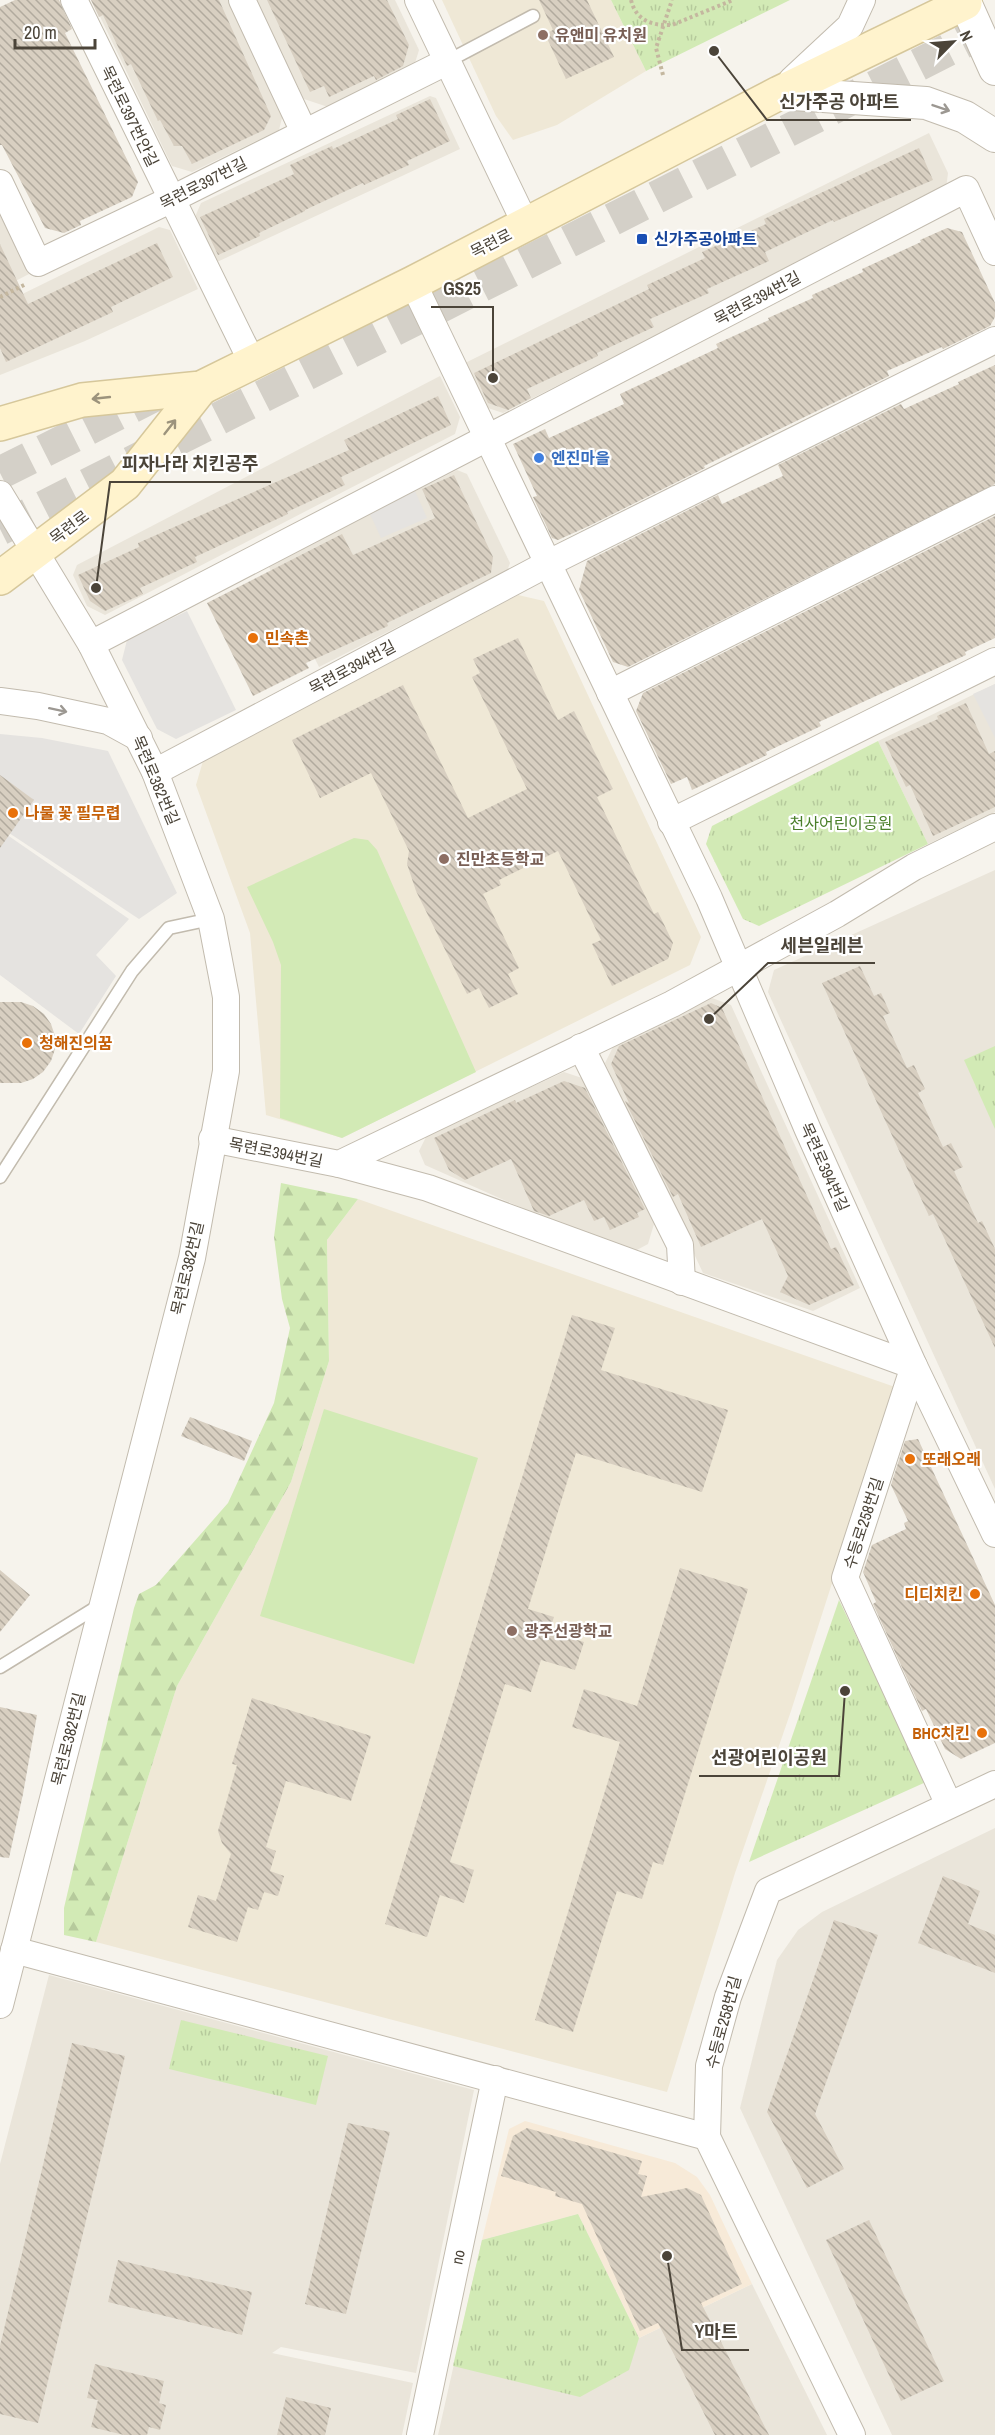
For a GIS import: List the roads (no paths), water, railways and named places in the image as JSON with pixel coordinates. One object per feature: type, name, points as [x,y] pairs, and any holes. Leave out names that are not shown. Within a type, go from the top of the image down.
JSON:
[{"type":"main road","name":"목련로","points":[[0,424],[82,400],[201,388],[413,283],[778,93],[967,1]]},
{"type":"main road","name":"목련로","points":[[0,578],[125,484],[201,388]]},
{"type":"street","name":"목련로397번안길","points":[[74,0],[252,364]]},
{"type":"street","points":[[242,0],[304,132]]},
{"type":"street","points":[[418,0],[526,225]]},
{"type":"street","name":"목련로","points":[[778,93],[850,26],[861,0]]},
{"type":"street","points":[[967,1],[995,69]]},
{"type":"street","name":"목련로397번길","points":[[0,183],[38,263],[170,200],[446,62]]},
{"type":"street","points":[[778,93],[926,103],[965,117],[995,136]]},
{"type":"street","name":"목련로394번길","points":[[91,644],[966,189],[995,252]]},
{"type":"street","name":"목련로394번길","points":[[413,283],[709,898],[914,1366],[995,1534]]},
{"type":"street","name":"목련로394번길","points":[[154,772],[549,563],[995,340]]},
{"type":"street","name":"목련로382번길","points":[[0,494],[91,644],[139,738],[211,919],[226,997],[226,1071],[192,1258],[0,2005]]},
{"type":"street","points":[[610,693],[995,499]]},
{"type":"street","points":[[671,822],[995,661]]},
{"type":"street","points":[[0,701],[38,706],[108,721],[139,738]]},
{"type":"street","name":"목련로394번길","points":[[339,1164],[672,1004],[837,914],[914,867],[995,827]]},
{"type":"street","points":[[581,1047],[680,1245],[682,1282]]},
{"type":"street","name":"목련로394번길","points":[[212,1139],[339,1164],[428,1188],[914,1366]]},
{"type":"street","name":"수등로258번길","points":[[914,1366],[845,1578],[950,1805]]},
{"type":"street","name":"수등로258번길","points":[[852,2435],[707,2137],[709,2066],[728,1997],[768,1891],[995,1784]]},
{"type":"street","points":[[14,1950],[707,2137]]},
{"type":"street","name":"no","points":[[420,2435],[495,2079]]},
{"type":"lane","points":[[446,62],[533,16]]},
{"type":"lane","points":[[0,1177],[132,971],[169,928],[211,919]]},
{"type":"lane","points":[[0,1667],[103,1603]]},
{"type":"tunnel","points":[[0,529],[995,26]]},
{"type":"tunnel","points":[[0,473],[161,392]]},
{"type":"place","name":"유앤미 유치원","points":[[543,35]]},
{"type":"place","name":"신가주공 아파트","points":[[714,51]]},
{"type":"place","name":"신가주공아파트","points":[[642,239]]},
{"type":"place","name":"GS25","points":[[493,378]]},
{"type":"place","name":"엔진마을","points":[[539,458]]},
{"type":"place","name":"피자나라 치킨공주","points":[[96,588]]},
{"type":"place","name":"민속촌","points":[[253,638]]},
{"type":"place","name":"나물 꽃 필무렵","points":[[13,813]]},
{"type":"place","name":"진만초등학교","points":[[444,859]]},
{"type":"place","name":"세븐일레븐","points":[[709,1019]]},
{"type":"place","name":"청해진의꿈","points":[[27,1043]]},
{"type":"place","name":"또래오래","points":[[910,1459]]},
{"type":"place","name":"디디치킨","points":[[975,1594]]},
{"type":"place","name":"광주선광학교","points":[[512,1631]]},
{"type":"place","name":"선광어린이공원","points":[[845,1691]]},
{"type":"place","name":"BHC치킨","points":[[982,1733]]},
{"type":"place","name":"Y마트","points":[[667,2256]]},
{"type":"park label","name":"천사어린이공원","points":[[841,823]]}]
